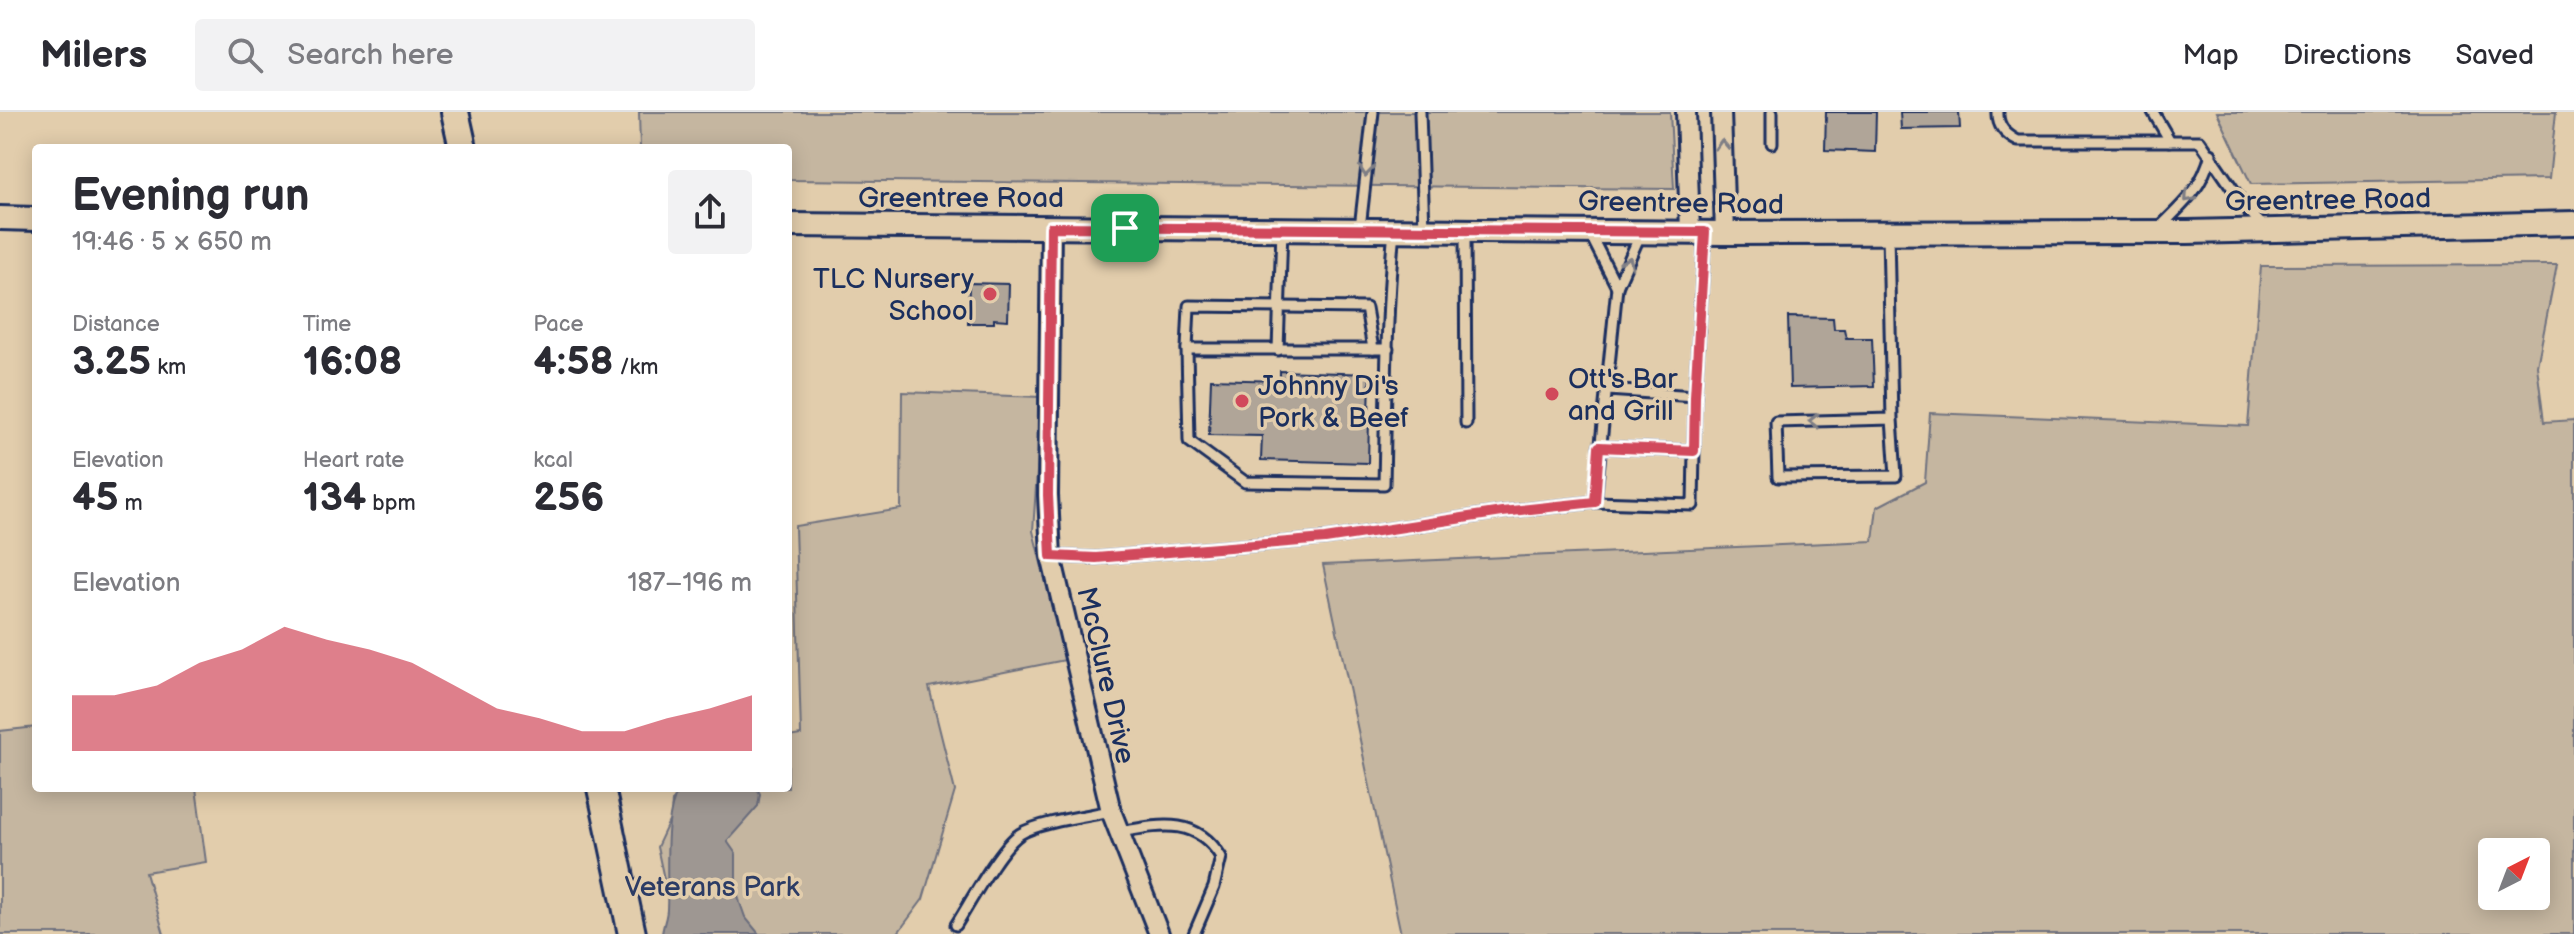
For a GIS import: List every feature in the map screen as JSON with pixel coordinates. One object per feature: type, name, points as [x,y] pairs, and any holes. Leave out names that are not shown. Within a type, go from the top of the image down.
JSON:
[{"type":"main road","points":[[455,112],[462,144]]},
{"type":"main road","points":[[602,792],[632,934]]},
{"type":"street","points":[[1686,112],[1707,233]]},
{"type":"street","points":[[1707,233],[1721,112]]},
{"type":"street","points":[[0,218],[32,219]]},
{"type":"street","name":"Greentree Road","points":[[792,225],[1888,233],[2155,232],[2574,223]]},
{"type":"street","name":"McClure Drive","points":[[1051,227],[1048,495],[1051,556],[1111,811],[1159,934]]},
{"type":"lane","points":[[1360,230],[1373,112]]},
{"type":"lane","points":[[1420,112],[1424,230]]},
{"type":"lane","points":[[1772,112],[1772,143]]},
{"type":"lane","points":[[1998,112],[2000,125],[2008,136],[2018,141],[2200,141],[2246,208],[2267,230]]},
{"type":"lane","points":[[2153,112],[2170,141]]},
{"type":"lane","points":[[2155,232],[2191,196],[2204,178],[2211,154]]},
{"type":"lane","points":[[1278,350],[1282,229]]},
{"type":"lane","points":[[1373,349],[1366,308],[1189,306],[1189,441],[1245,482],[1384,484],[1394,230]]},
{"type":"lane","points":[[1465,230],[1466,423]]},
{"type":"lane","points":[[1588,231],[1617,287]]},
{"type":"lane","points":[[1595,502],[1617,287],[1642,231]]},
{"type":"lane","points":[[1051,556],[1096,558],[1325,539],[1502,512],[1595,502],[1693,505],[1695,396],[1707,233]]},
{"type":"lane","points":[[1888,233],[1896,476],[1778,477],[1776,422],[1892,419]]},
{"type":"lane","points":[[1187,349],[1388,349]]},
{"type":"lane","points":[[1607,390],[1695,396]]},
{"type":"lane","points":[[1599,447],[1694,451]]},
{"type":"lane","points":[[956,925],[1019,834],[1111,811]]},
{"type":"lane","points":[[1119,832],[1164,824],[1191,830],[1211,841],[1221,857],[1214,887],[1194,934]]},
{"type":"green space","points":[[639,112],[1670,112],[1674,189],[792,180],[792,144],[640,144]]},
{"type":"green space","points":[[2217,112],[2556,112],[2549,179],[2251,184]]},
{"type":"green space","points":[[2557,265],[2537,366],[2544,422],[2574,420],[2574,934],[1401,934],[1323,565],[1873,541],[1877,507],[1925,482],[1930,413],[2248,426],[2261,266]]},
{"type":"green space","points":[[902,392],[1042,397],[1033,531],[1065,660],[929,687],[955,791],[923,899],[897,934],[676,934],[657,847],[671,817],[672,801],[682,792],[792,792],[792,736],[801,735],[795,526],[901,509]]},
{"type":"green space","points":[[32,727],[32,792],[197,792],[206,862],[146,872],[164,934],[0,934],[0,731]]},
{"type":"shaded area","name":"Veterans Park","points":[[677,792],[759,792],[758,806],[727,841],[736,854],[736,888],[740,903],[745,917],[759,934],[662,934],[667,912],[668,830]]},
{"type":"building","points":[[1826,112],[1876,112],[1875,152],[1825,150]]},
{"type":"building","points":[[1900,112],[1959,112],[1960,128],[1901,129]]},
{"type":"building","points":[[969,283],[1009,284],[1008,320],[968,323]]},
{"type":"building","points":[[1788,317],[1833,318],[1834,329],[1844,329],[1846,338],[1872,338],[1874,386],[1790,388]]},
{"type":"building","points":[[1280,371],[1370,374],[1368,463],[1261,460],[1262,436],[1209,435],[1211,379],[1280,381]]},
{"type":"place","name":"TLC Nursery School","points":[[990,294]]},
{"type":"place","name":"Ott's Bar and Grill","points":[[1552,394]]},
{"type":"place","name":"Johnny Di's Pork & Beef","points":[[1242,401]]},
{"type":"route","points":[[1051,227],[1125,228],[1705,232],[1694,451],[1599,447],[1595,502],[1502,512],[1325,539],[1096,558],[1051,556],[1048,495],[1051,227]]}]
